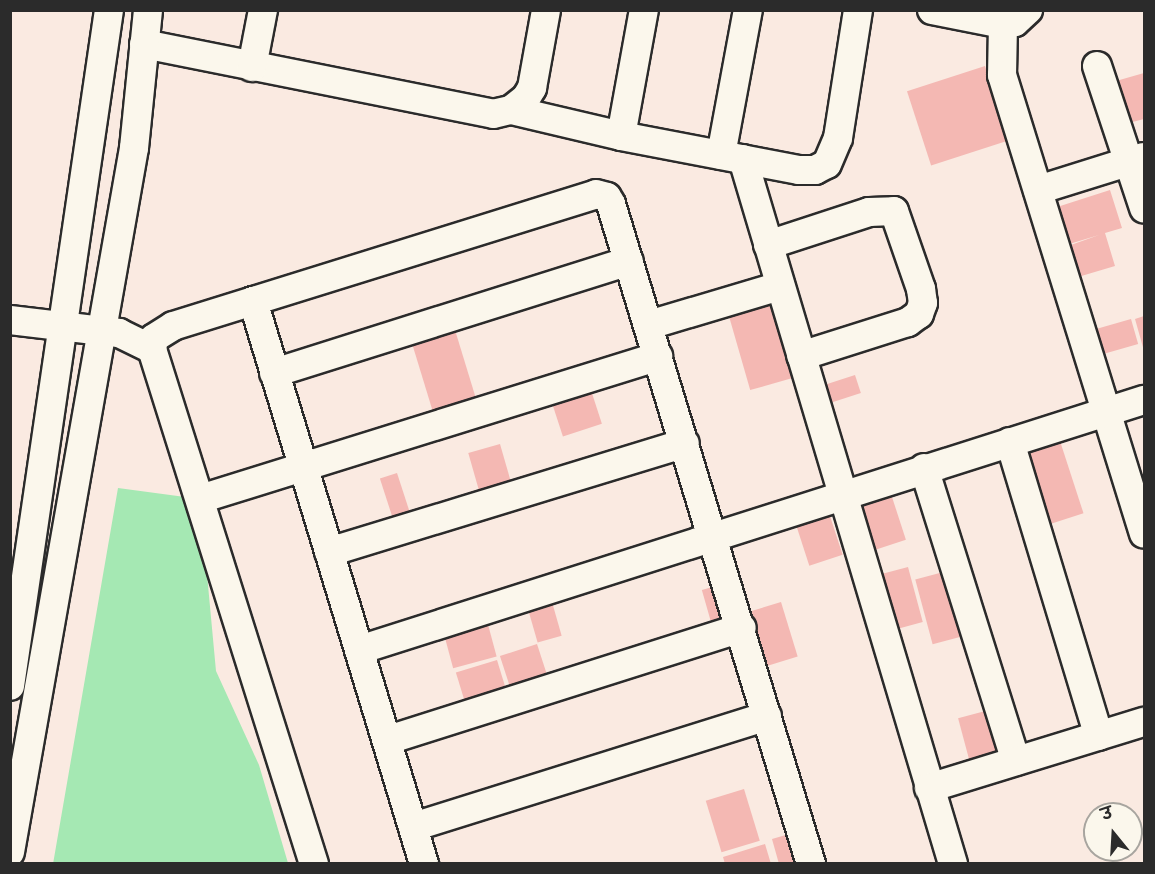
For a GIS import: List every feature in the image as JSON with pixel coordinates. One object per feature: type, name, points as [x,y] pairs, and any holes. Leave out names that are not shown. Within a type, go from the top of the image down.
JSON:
[{"type":"street","points":[[10,686],[109,10]]},
{"type":"street","points":[[10,852],[134,148],[148,10]]},
{"type":"street","points":[[252,67],[263,10]]},
{"type":"street","points":[[511,110],[526,98],[532,88],[546,10]]},
{"type":"street","points":[[621,136],[644,10]]},
{"type":"street","points":[[748,10],[732,157],[768,245],[953,864]]},
{"type":"street","points":[[144,44],[477,113],[511,110],[621,136],[799,170],[827,164],[838,138],[858,10]]},
{"type":"street","points":[[932,10],[1003,24],[1015,22],[1028,10]]},
{"type":"street","points":[[1003,24],[1002,75],[1144,533]]},
{"type":"street","points":[[1097,66],[1137,160],[1144,207]]},
{"type":"street","points":[[1038,190],[1137,160]]},
{"type":"street","points":[[314,864],[152,349],[160,331],[596,195],[607,197],[612,204],[742,628],[811,864]]},
{"type":"street","points":[[768,245],[869,212],[894,211],[921,289],[923,303],[919,314],[909,322],[801,356]]},
{"type":"street","points":[[274,373],[629,261]]},
{"type":"street","points":[[649,325],[780,286]]},
{"type":"street","points":[[253,301],[424,864]]},
{"type":"street","points":[[10,320],[102,330],[126,336],[152,349]]},
{"type":"street","points":[[200,499],[658,356]]},
{"type":"street","points":[[359,650],[712,535],[1144,400]]},
{"type":"street","points":[[1010,442],[1099,736]]},
{"type":"street","points":[[329,552],[685,443]]},
{"type":"street","points":[[924,468],[1016,761]]},
{"type":"street","points":[[388,740],[742,628]]},
{"type":"street","points":[[413,827],[767,716]]},
{"type":"street","points":[[929,788],[1144,723]]},
{"type":"green space","points":[[118,488],[200,499],[216,671],[259,765],[288,863],[53,864]]},
{"type":"building","points":[[985,66],[1009,140],[931,166],[907,91]]},
{"type":"building","points":[[1144,73],[1144,119],[1121,125],[1109,83]]},
{"type":"building","points":[[1110,190],[1122,228],[1105,233],[1115,266],[1078,277],[1068,246],[1099,235],[1066,245],[1054,208]]},
{"type":"building","points":[[771,303],[792,378],[750,390],[729,315]]},
{"type":"building","points":[[1144,316],[1144,351],[1135,319]]},
{"type":"building","points":[[1131,319],[1138,344],[1101,355],[1094,330]]},
{"type":"building","points":[[455,330],[477,402],[434,415],[412,343]]},
{"type":"building","points":[[855,375],[861,393],[820,406],[814,388]]},
{"type":"building","points":[[588,381],[602,424],[563,436],[549,394]]},
{"type":"building","points":[[1060,441],[1083,513],[1046,525],[1023,453]]},
{"type":"building","points":[[500,444],[512,485],[480,494],[468,453]]},
{"type":"building","points":[[397,473],[411,515],[393,520],[380,479]]},
{"type":"building","points":[[892,497],[906,540],[868,552],[854,509]]},
{"type":"building","points":[[829,513],[843,555],[809,566],[796,524]]},
{"type":"building","points":[[908,567],[923,622],[884,632],[869,577]]},
{"type":"building","points":[[951,570],[968,635],[933,644],[915,580]]},
{"type":"building","points":[[723,584],[735,625],[714,631],[702,590]]},
{"type":"building","points":[[552,602],[562,636],[538,643],[528,609]]},
{"type":"building","points":[[781,602],[798,657],[758,668],[742,614]]},
{"type":"building","points":[[486,617],[497,657],[453,668],[443,629]]},
{"type":"building","points":[[537,644],[550,684],[513,696],[500,656]]},
{"type":"building","points":[[497,660],[508,697],[467,710],[456,673]]},
{"type":"building","points":[[989,710],[1002,758],[971,767],[958,718]]},
{"type":"building","points":[[744,789],[760,841],[722,852],[706,801]]},
{"type":"building","points":[[796,832],[805,864],[779,864],[772,839]]},
{"type":"building","points":[[765,844],[771,864],[725,864],[723,857]]}]
